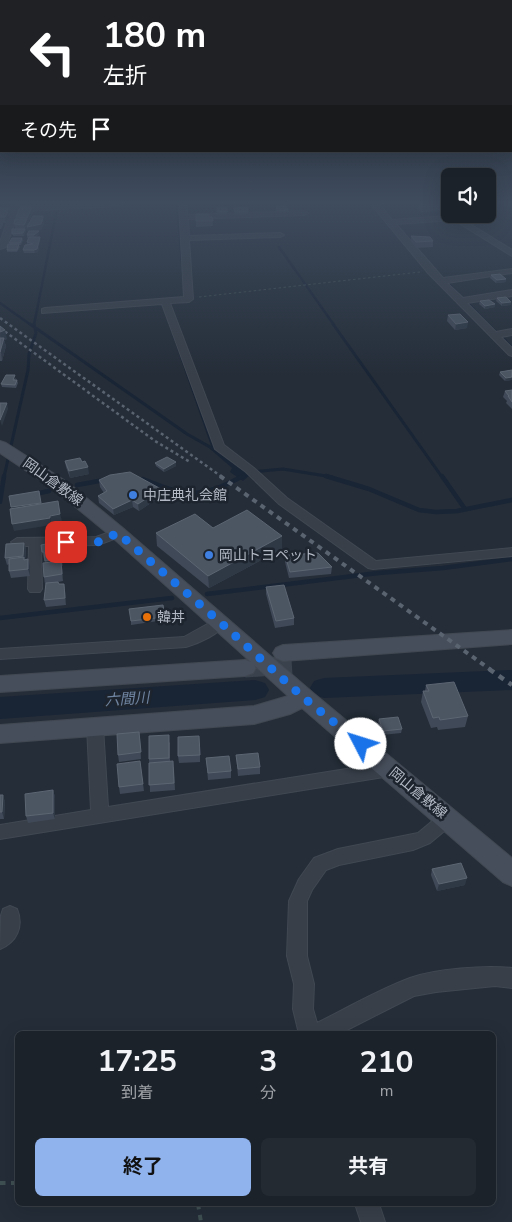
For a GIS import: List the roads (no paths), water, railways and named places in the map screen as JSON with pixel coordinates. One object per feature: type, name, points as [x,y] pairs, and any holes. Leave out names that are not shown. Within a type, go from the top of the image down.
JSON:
[{"type":"street","points":[[45,310],[166,302],[186,298],[185,261]]},
{"type":"street","points":[[422,261],[512,353]]},
{"type":"street","points":[[440,281],[512,271]]},
{"type":"street","points":[[460,301],[512,292]]},
{"type":"street","points":[[166,302],[214,437],[220,447],[252,472],[283,501],[373,565],[512,552]]},
{"type":"street","points":[[494,335],[512,332]]},
{"type":"street","name":"岡山倉敷線","points":[[6,450],[61,486],[118,533],[304,698],[512,874]]},
{"type":"street","points":[[17,542],[98,542],[118,533]]},
{"type":"street","points":[[35,542],[35,589]]},
{"type":"street","points":[[0,654],[186,642],[203,634],[220,622]]},
{"type":"street","points":[[512,637],[290,659],[512,650]]},
{"type":"street","points":[[0,672],[240,662],[0,684]]},
{"type":"street","points":[[0,734],[254,715],[282,708],[304,698]]},
{"type":"street","points":[[95,727],[100,816]]},
{"type":"street","points":[[0,832],[390,769]]},
{"type":"street","points":[[308,1031],[303,1009],[304,984],[297,956],[298,900],[305,885],[320,864],[338,857],[413,842],[424,838],[448,818]]},
{"type":"street","points":[[0,940],[10,930],[10,915]]},
{"type":"street","points":[[323,1031],[412,987],[436,982],[495,976],[512,978]]},
{"type":"street","points":[[368,1206],[373,1222]]},
{"type":"water","points":[[215,447],[250,475],[243,481],[230,472],[232,468],[210,449]]},
{"type":"waterway","points":[[34,324],[47,261]]},
{"type":"waterway","points":[[289,261],[334,325]]},
{"type":"waterway","points":[[450,285],[462,298]]},
{"type":"waterway","points":[[0,303],[31,325]]},
{"type":"waterway","points":[[163,303],[171,325]]},
{"type":"waterway","points":[[468,303],[489,325]]},
{"type":"waterway","points":[[30,324],[35,327]]},
{"type":"waterway","points":[[170,324],[213,447]]},
{"type":"waterway","points":[[333,324],[442,477]]},
{"type":"waterway","points":[[489,325],[495,331]]},
{"type":"waterway","points":[[4,477],[28,370],[29,354],[36,333],[35,327]]},
{"type":"waterway","points":[[35,327],[187,434],[217,451]]},
{"type":"waterway","points":[[504,339],[512,348]]},
{"type":"waterway","points":[[252,472],[283,469],[326,476]]},
{"type":"waterway","points":[[0,502],[4,476]]},
{"type":"waterway","points":[[143,479],[171,489],[193,493],[215,489],[243,476],[241,477]]},
{"type":"waterway","points":[[326,476],[332,477]]},
{"type":"waterway","points":[[326,476],[369,489],[419,510],[436,512],[457,511],[512,500]]},
{"type":"waterway","points":[[442,476],[465,509]]},
{"type":"waterway","points":[[77,485],[104,480]]},
{"type":"waterway","points":[[35,494],[49,491]]},
{"type":"waterway","points":[[207,594],[512,559]]},
{"type":"waterway","points":[[0,618],[172,598]]},
{"type":"waterway","name":"六間川","points":[[324,688],[512,680]]},
{"type":"waterway","name":"六間川","points":[[0,708],[255,690]]},
{"type":"tunnel","points":[[245,668],[296,665]]},
{"type":"railway","points":[[0,318],[222,477]]},
{"type":"railway","points":[[0,328],[155,441],[190,462]]},
{"type":"railway","points":[[220,476],[491,670]]},
{"type":"railway","points":[[489,669],[512,685]]},
{"type":"place","name":"中庄典礼会館","points":[[133,495]]},
{"type":"place","name":"岡山トヨペット","points":[[209,555]]},
{"type":"place","name":"韓丼","points":[[147,617]]}]
